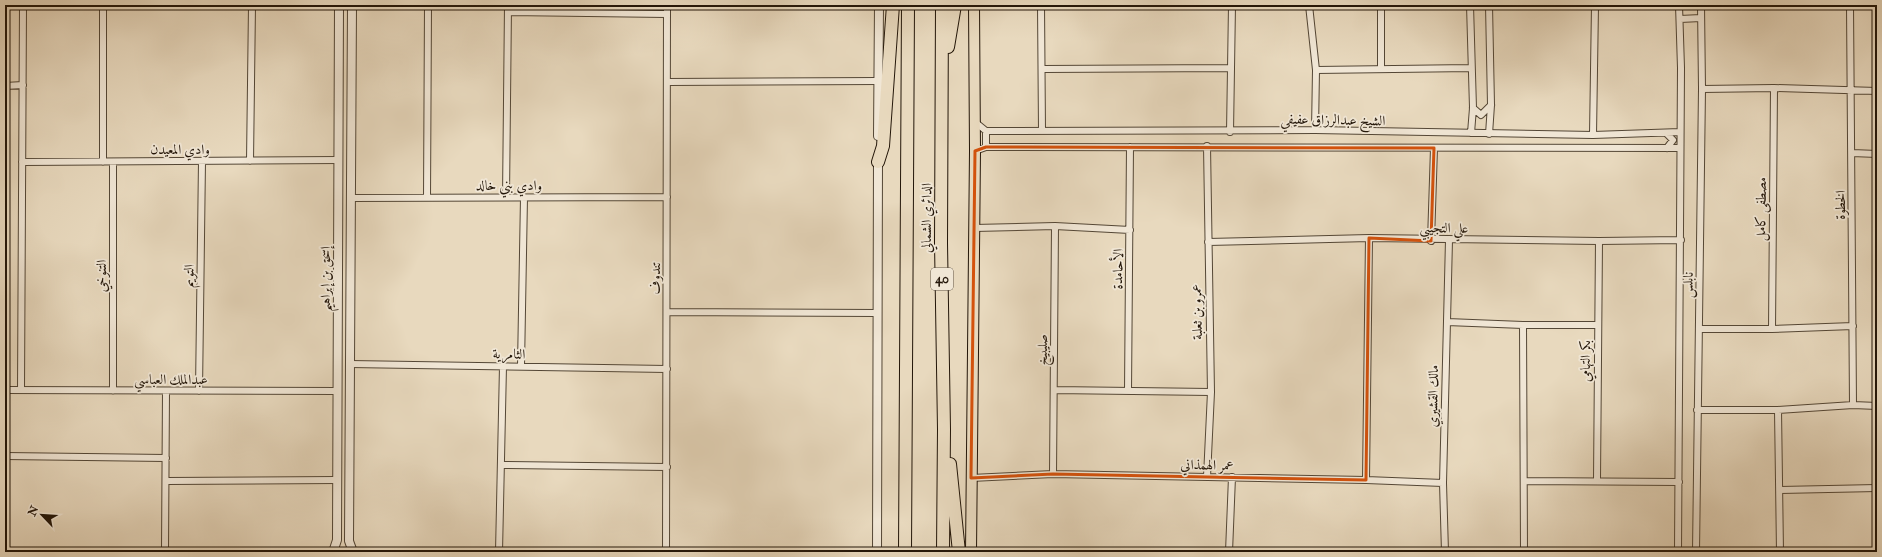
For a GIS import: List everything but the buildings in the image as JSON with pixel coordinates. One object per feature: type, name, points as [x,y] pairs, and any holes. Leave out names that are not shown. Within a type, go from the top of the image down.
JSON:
[{"type":"highway","points":[[878,162],[883,146],[893,5]]},
{"type":"highway","name":"الدائري الشمالي","points":[[905,552],[908,5]]},
{"type":"highway","name":"الدائري الشمالي","points":[[942,5],[941,243],[944,429],[943,552]]},
{"type":"highway","points":[[942,72],[947,54],[955,5]]},
{"type":"highway","points":[[944,429],[951,470],[959,552]]},
{"type":"main road","points":[[971,552],[975,151],[974,5]]},
{"type":"street","points":[[21,390],[23,5]]},
{"type":"street","points":[[103,5],[103,162]]},
{"type":"street","points":[[250,161],[252,5]]},
{"type":"street","name":"إسحق بن إبراهيم","points":[[333,552],[336,546],[337,533],[339,5]]},
{"type":"street","name":"إسحق بن إبراهيم","points":[[352,5],[349,541],[353,552]]},
{"type":"street","points":[[428,5],[428,198]]},
{"type":"street","points":[[506,197],[508,5]]},
{"type":"street","name":"تندوف","points":[[666,552],[668,5]]},
{"type":"street","points":[[877,552],[879,5]]},
{"type":"street","points":[[1041,5],[1043,69],[1042,131]]},
{"type":"street","points":[[1230,132],[1232,5]]},
{"type":"street","points":[[1309,5],[1316,70],[1316,130]]},
{"type":"street","points":[[1381,5],[1381,68]]},
{"type":"street","points":[[1470,5],[1473,108],[1471,133]]},
{"type":"street","points":[[1489,5],[1491,105],[1489,134]]},
{"type":"street","points":[[1593,135],[1595,5]]},
{"type":"street","name":"نابلس","points":[[1678,552],[1681,240],[1679,5]]},
{"type":"street","name":"نابلس","points":[[1696,552],[1702,89],[1701,5]]},
{"type":"street","name":"الخطوة","points":[[1850,5],[1853,405]]},
{"type":"street","points":[[508,12],[668,14]]},
{"type":"street","points":[[1680,19],[1701,18]]},
{"type":"street","points":[[1043,69],[1232,68]]},
{"type":"street","points":[[1316,70],[1471,68]]},
{"type":"street","points":[[667,82],[878,81]]},
{"type":"street","points":[[5,86],[23,85]]},
{"type":"street","points":[[1702,89],[1774,88],[1877,91]]},
{"type":"street","name":"مصطفى كامل","points":[[1772,329],[1774,88]]},
{"type":"street","points":[[339,104],[352,104]]},
{"type":"street","points":[[1473,108],[1481,115],[1491,105]]},
{"type":"street","points":[[975,122],[986,131],[986,147]]},
{"type":"street","name":"الشيخ عبدالرزاق عفيفي","points":[[986,131],[1230,132],[1316,130],[1593,135],[1680,132]]},
{"type":"street","points":[[1666,133],[1673,140],[1667,148]]},
{"type":"street","name":"الشيخ عبدالرزاق عفيفي","points":[[975,151],[986,147],[1207,146],[1680,148]]},
{"type":"street","name":"عمرو بن ثعلبة","points":[[1207,146],[1211,392],[1207,477]]},
{"type":"street","name":"الأحامدة","points":[[1128,391],[1130,147]]},
{"type":"street","points":[[1431,240],[1434,148]]},
{"type":"street","points":[[1852,153],[1877,154]]},
{"type":"street","name":"وادي المعيدن","points":[[22,162],[339,160]]},
{"type":"street","name":"التويم","points":[[199,391],[202,161]]},
{"type":"street","name":"التنوخي","points":[[112,162],[113,390]]},
{"type":"street","points":[[521,366],[524,197]]},
{"type":"street","name":"وادي بني خالد","points":[[351,198],[667,197]]},
{"type":"street","points":[[974,228],[1055,226],[1130,230]]},
{"type":"street","name":"صليبيخ","points":[[1053,474],[1055,226]]},
{"type":"street","points":[[1366,480],[1369,238]]},
{"type":"street","name":"علي التجيبي","points":[[1208,242],[1369,238],[1431,240],[1681,240]]},
{"type":"street","name":"مالك القشيري","points":[[1445,552],[1443,483],[1449,240]]},
{"type":"street","name":"بكر التهامي","points":[[1597,480],[1597,325],[1599,241]]},
{"type":"street","points":[[667,312],[878,312]]},
{"type":"street","points":[[1447,322],[1523,325],[1597,325]]},
{"type":"street","points":[[1523,325],[1524,552]]},
{"type":"street","points":[[1699,328],[1772,329],[1853,326]]},
{"type":"street","name":"الثامرية","points":[[350,364],[667,369]]},
{"type":"street","points":[[499,552],[503,366]]},
{"type":"street","name":"عبدالملك العباسي","points":[[5,390],[338,391]]},
{"type":"street","points":[[1054,390],[1211,392]]},
{"type":"street","points":[[165,552],[166,391]]},
{"type":"street","points":[[1697,410],[1778,410],[1853,405],[1877,406]]},
{"type":"street","points":[[1778,410],[1780,552]]},
{"type":"street","points":[[5,456],[166,458]]},
{"type":"street","points":[[501,465],[666,467]]},
{"type":"street","name":"عمر الهمذاني","points":[[971,478],[1053,474],[1366,480],[1443,483]]},
{"type":"street","points":[[1229,552],[1232,477]]},
{"type":"street","points":[[166,481],[337,480]]},
{"type":"street","points":[[1524,481],[1597,480],[1679,482]]},
{"type":"street","points":[[1780,490],[1877,488]]},
{"type":"street","points":[[337,533],[340,539],[344,541],[348,537],[349,530]]},
{"type":"street","points":[[869,552],[877,543]]},
{"type":"highlighted area","points":[[986,147],[1434,148],[1431,241],[1369,238],[1366,480],[1053,474],[971,478],[975,151]]}]
